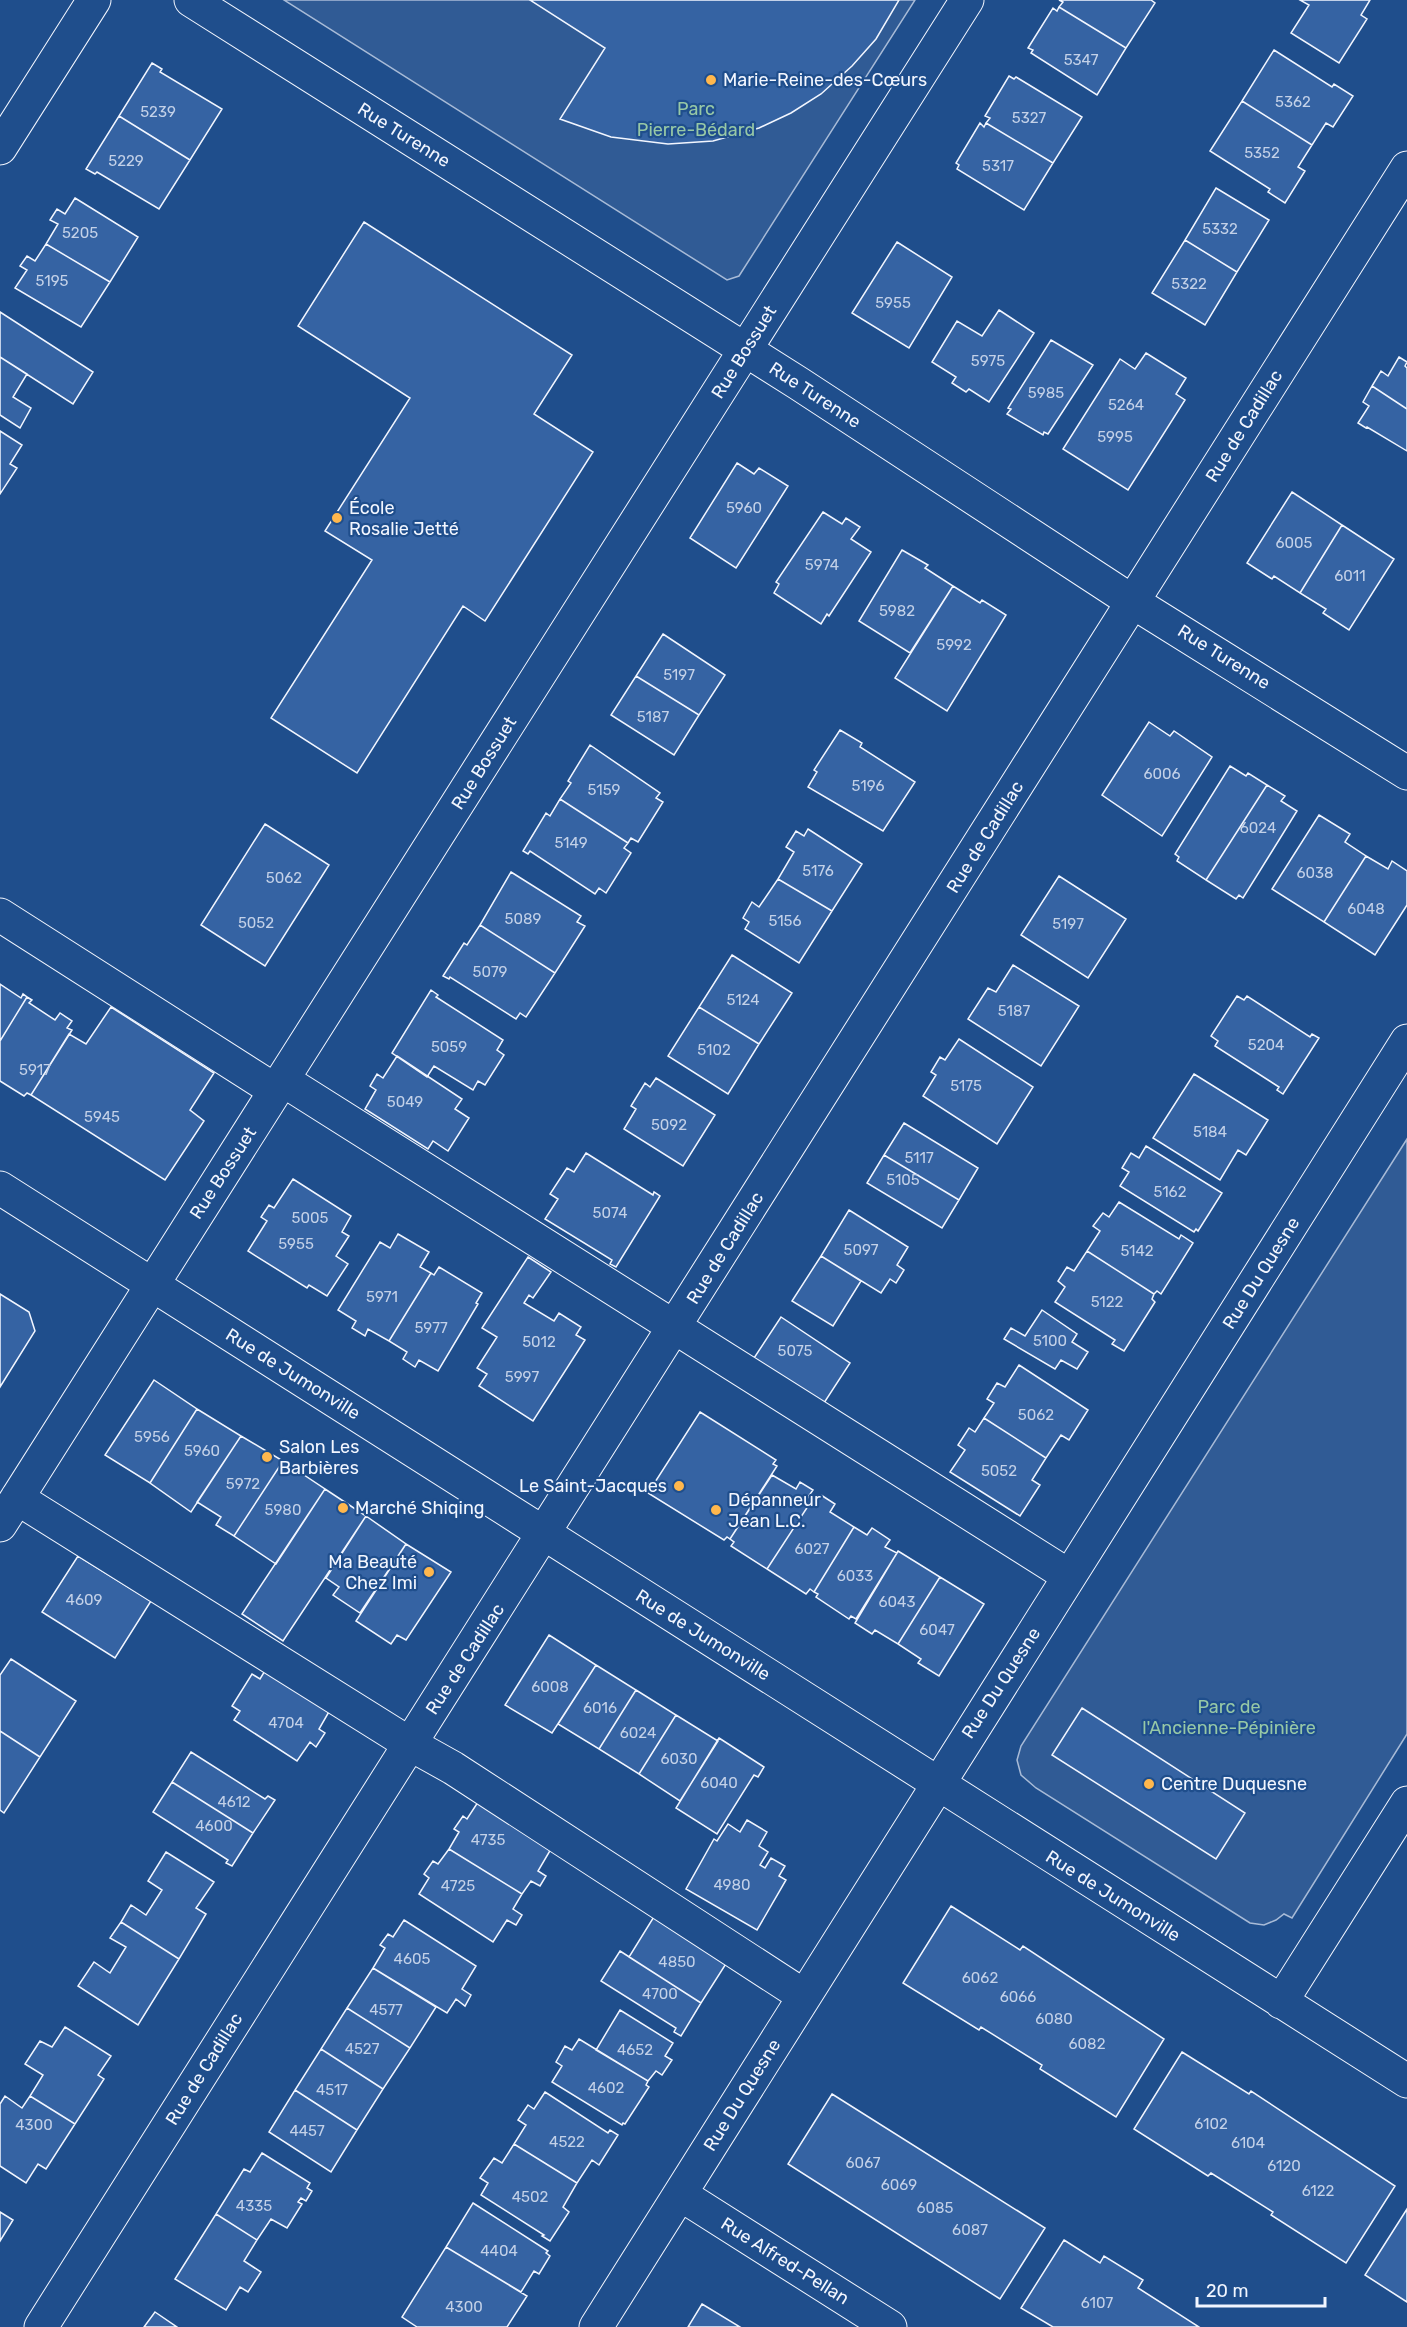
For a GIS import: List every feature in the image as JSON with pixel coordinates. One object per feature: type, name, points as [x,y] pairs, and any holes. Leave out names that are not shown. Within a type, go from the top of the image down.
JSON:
[{"type":"street","points":[[0,148],[94,0]]},
{"type":"street","name":"Rue Turenne","points":[[191,0],[745,351],[1133,602],[1407,773]]},
{"type":"street","name":"Rue Bossuet","points":[[0,1525],[967,0]]},
{"type":"street","name":"Rue de Cadillac","points":[[41,2327],[676,1327],[1407,168]]},
{"type":"street","points":[[0,915],[676,1327],[1069,1576]]},
{"type":"street","name":"Rue Du Quesne","points":[[596,2327],[1407,1041]]},
{"type":"street","name":"Rue de Jumonville","points":[[0,1188],[1407,2081]]},
{"type":"street","points":[[17,1498],[410,1744],[463,1774],[804,1996]]},
{"type":"street","points":[[1281,2002],[1407,1803]]},
{"type":"street","name":"Rue Alfred-Pellan","points":[[681,2194],[890,2327]]},
{"type":"shaded area","name":"Parc Pierre-Bédard","points":[[284,0],[915,0],[739,276],[727,280]]},
{"type":"shaded area","name":"Parc de l'Ancienne-Pépinière","points":[[1407,1139],[1407,1734],[1292,1918],[1284,1914],[1264,1925],[1250,1923],[1036,1788],[1021,1775],[1017,1760],[1021,1746]]},
{"type":"building","name":"Marie-Reine-des-Cœurs","points":[[530,0],[899,0],[876,39],[852,66],[821,94],[791,113],[759,128],[713,141],[668,144],[611,137],[560,119],[605,48]]},
{"type":"building","points":[[1059,0],[1151,0],[1155,3],[1126,48],[1059,7],[1063,2]]},
{"type":"building","points":[[1300,0],[1370,0],[1361,15],[1367,19],[1339,63],[1291,33],[1309,5]]},
{"type":"building","points":[[1059,7],[1126,48],[1097,95],[1031,53],[1033,50],[1028,48],[1053,8],[1057,11]]},
{"type":"building","points":[[1274,50],[1332,87],[1334,84],[1353,96],[1333,127],[1326,123],[1312,145],[1242,101]]},
{"type":"building","points":[[152,63],[162,69],[160,72],[222,109],[190,160],[119,116]]},
{"type":"building","points":[[1009,76],[1014,79],[1016,77],[1082,117],[1053,163],[986,123],[990,118],[985,116]]},
{"type":"building","points":[[1242,101],[1312,145],[1298,167],[1305,171],[1285,203],[1268,192],[1270,189],[1210,151]]},
{"type":"building","points":[[119,116],[190,160],[159,209],[97,172],[95,174],[86,169]]},
{"type":"building","points":[[980,123],[984,127],[986,123],[1053,163],[1024,210],[957,169],[959,165],[956,163]]},
{"type":"building","points":[[1216,188],[1269,220],[1237,272],[1185,240]]},
{"type":"building","points":[[75,198],[138,237],[110,282],[46,244],[58,224],[50,220],[57,209],[65,214]]},
{"type":"building","points":[[364,222],[572,355],[534,414],[593,452],[485,621],[463,606],[357,773],[271,718],[372,560],[325,531],[410,398],[298,326]]},
{"type":"building","points":[[1185,240],[1237,272],[1205,325],[1152,293]]},
{"type":"building","points":[[897,242],[952,277],[909,348],[852,313]]},
{"type":"building","points":[[46,244],[110,282],[81,327],[15,288],[27,270],[20,266],[27,256],[35,261]]},
{"type":"building","points":[[999,310],[1034,333],[989,402],[969,389],[966,392],[952,383],[956,377],[932,362],[957,321],[982,336]]},
{"type":"building","points":[[0,312],[93,372],[73,404],[0,357]]},
{"type":"building","points":[[1051,340],[1093,365],[1048,434],[1044,432],[1043,435],[1007,414],[1011,409],[1008,408]]},
{"type":"building","points":[[1146,353],[1186,378],[1176,394],[1185,400],[1128,490],[1063,449],[1120,359],[1135,369]]},
{"type":"building","points":[[0,357],[27,374],[13,397],[31,408],[20,428],[0,415]]},
{"type":"building","points":[[1399,357],[1407,362],[1405,366],[1407,368],[1407,409],[1372,386],[1381,371],[1388,376]]},
{"type":"building","points":[[1372,386],[1407,409],[1407,451],[1358,423],[1369,406],[1363,402]]},
{"type":"building","points":[[0,431],[22,445],[10,464],[17,468],[0,494]]},
{"type":"building","points":[[737,463],[754,474],[759,468],[788,486],[736,568],[690,538]]},
{"type":"building","points":[[1292,492],[1342,525],[1300,593],[1274,576],[1272,579],[1247,563]]},
{"type":"building","points":[[823,512],[842,524],[846,518],[860,527],[851,539],[871,552],[829,616],[827,614],[821,624],[774,593],[779,584],[776,582]]},
{"type":"building","points":[[1342,525],[1394,559],[1349,630],[1323,613],[1326,609],[1300,593]]},
{"type":"building","points":[[902,550],[928,565],[925,568],[953,586],[910,653],[859,621]]},
{"type":"building","points":[[953,586],[980,603],[982,600],[1006,615],[947,711],[895,678]]},
{"type":"building","points":[[663,634],[725,675],[699,715],[636,676]]},
{"type":"building","points":[[636,676],[699,715],[674,755],[611,715]]},
{"type":"building","points":[[1149,722],[1170,736],[1174,731],[1212,757],[1162,836],[1102,795]]},
{"type":"building","points":[[840,730],[862,743],[860,747],[915,782],[883,831],[808,787],[817,772],[814,770]]},
{"type":"building","points":[[590,745],[660,793],[656,798],[663,802],[638,842],[631,838],[628,843],[560,799],[571,783],[568,781]]},
{"type":"building","points":[[1230,766],[1246,776],[1248,773],[1267,785],[1206,880],[1177,861],[1179,857],[1175,854]]},
{"type":"building","points":[[1267,785],[1285,796],[1281,801],[1297,811],[1243,898],[1239,895],[1236,899],[1206,880]]},
{"type":"building","points":[[560,799],[628,843],[624,848],[631,853],[606,893],[599,888],[595,894],[530,851],[528,854],[523,851],[546,813],[550,816]]},
{"type":"building","points":[[1319,815],[1350,834],[1345,842],[1366,856],[1324,922],[1272,889]]},
{"type":"building","points":[[265,824],[329,865],[265,966],[201,925]]},
{"type":"building","points":[[808,829],[862,864],[832,911],[778,879],[794,852],[786,847],[796,831],[804,836]]},
{"type":"building","points":[[1366,856],[1388,869],[1392,861],[1407,871],[1407,905],[1375,955],[1324,922]]},
{"type":"building","points":[[511,872],[581,916],[577,922],[585,926],[555,973],[480,925]]},
{"type":"building","points":[[1059,876],[1126,919],[1088,978],[1021,935]]},
{"type":"building","points":[[778,879],[832,911],[799,963],[745,929],[749,922],[743,918],[752,902],[759,907]]},
{"type":"building","points":[[480,925],[555,973],[526,1017],[520,1013],[516,1019],[450,977],[449,979],[443,976],[464,943],[467,945]]},
{"type":"building","points":[[732,955],[792,993],[759,1044],[699,1007]]},
{"type":"building","points":[[1013,965],[1079,1006],[1041,1066],[968,1019],[988,988],[996,992]]},
{"type":"building","points":[[0,984],[21,998],[23,994],[27,997],[0,1041]]},
{"type":"building","points":[[431,990],[438,995],[436,997],[503,1040],[497,1050],[504,1055],[485,1085],[478,1081],[473,1090],[434,1066],[427,1077],[392,1053]]},
{"type":"building","points":[[1237,996],[1244,1000],[1247,996],[1310,1037],[1312,1034],[1319,1038],[1283,1094],[1277,1090],[1279,1087],[1215,1046],[1218,1041],[1211,1036]]},
{"type":"building","points":[[27,997],[32,1000],[29,1003],[55,1020],[60,1013],[72,1021],[67,1028],[72,1030],[31,1095],[27,1093],[24,1096],[0,1081],[0,1041]]},
{"type":"building","points":[[111,1007],[214,1073],[190,1110],[204,1121],[165,1180],[31,1095],[69,1034],[86,1044]]},
{"type":"building","points":[[699,1007],[759,1044],[728,1094],[668,1056]]},
{"type":"building","points":[[959,1039],[1033,1087],[997,1144],[923,1096],[936,1075],[931,1072],[940,1057],[945,1060]]},
{"type":"building","points":[[397,1056],[462,1099],[455,1109],[469,1118],[448,1151],[433,1141],[428,1149],[365,1109],[376,1090],[370,1086],[377,1074],[383,1078]]},
{"type":"building","points":[[1194,1074],[1268,1120],[1246,1155],[1238,1150],[1220,1180],[1153,1138]]},
{"type":"building","points":[[656,1078],[715,1115],[683,1166],[624,1129],[636,1109],[631,1106],[645,1083],[650,1087]]},
{"type":"building","points":[[904,1123],[978,1168],[959,1200],[884,1155]]},
{"type":"building","points":[[1146,1146],[1222,1193],[1198,1231],[1196,1229],[1194,1232],[1120,1186],[1129,1172],[1122,1168],[1131,1153],[1139,1158]]},
{"type":"building","points":[[586,1153],[653,1195],[654,1192],[660,1196],[616,1267],[610,1264],[612,1260],[545,1219],[558,1199],[550,1194],[567,1168],[574,1172]]},
{"type":"building","points":[[884,1155],[959,1200],[942,1228],[867,1183]]},
{"type":"building","points":[[293,1179],[351,1216],[342,1232],[349,1236],[336,1256],[348,1264],[327,1296],[309,1285],[307,1288],[248,1251],[267,1221],[261,1217],[269,1205],[274,1208]]},
{"type":"building","points":[[1119,1202],[1179,1239],[1181,1235],[1193,1243],[1161,1294],[1157,1291],[1154,1294],[1087,1251],[1100,1231],[1093,1226],[1103,1213],[1109,1217]]},
{"type":"building","points":[[849,1210],[908,1247],[897,1265],[904,1270],[896,1283],[890,1279],[881,1293],[821,1256]]},
{"type":"building","points":[[398,1234],[429,1252],[420,1267],[431,1273],[389,1341],[368,1329],[365,1336],[352,1328],[356,1321],[338,1310],[380,1242],[390,1248]]},
{"type":"building","points":[[1087,1251],[1154,1294],[1152,1299],[1155,1302],[1124,1351],[1112,1344],[1115,1340],[1055,1302],[1065,1287],[1058,1281],[1067,1267],[1074,1271]]},
{"type":"building","points":[[821,1256],[861,1281],[833,1326],[792,1301]]},
{"type":"building","points":[[528,1257],[551,1272],[533,1298],[529,1295],[524,1303],[554,1321],[559,1313],[581,1327],[576,1335],[585,1340],[533,1421],[479,1386],[487,1374],[477,1368],[497,1337],[482,1328]]},
{"type":"building","points":[[439,1267],[482,1293],[476,1303],[478,1304],[438,1371],[419,1360],[415,1367],[403,1359],[407,1352],[389,1341],[431,1273],[434,1275]]},
{"type":"building","points":[[0,1294],[29,1312],[35,1331],[0,1387]]},
{"type":"building","points":[[1042,1310],[1077,1334],[1072,1342],[1088,1352],[1077,1369],[1061,1360],[1055,1369],[1004,1339],[1011,1328],[1025,1336]]},
{"type":"building","points":[[781,1317],[850,1363],[824,1403],[754,1358]]},
{"type":"building","points":[[1019,1365],[1088,1410],[1069,1440],[1061,1435],[1046,1458],[984,1418],[994,1403],[987,1399],[997,1383],[1005,1387]]},
{"type":"building","points":[[154,1380],[197,1409],[150,1483],[105,1455]]},
{"type":"building","points":[[197,1409],[241,1436],[191,1512],[150,1483]]},
{"type":"building","points":[[700,1412],[776,1460],[773,1464],[777,1466],[730,1539],[727,1537],[724,1540],[648,1493]]},
{"type":"building","points":[[984,1418],[1046,1458],[1032,1480],[1040,1485],[1020,1516],[950,1472],[965,1450],[958,1445],[969,1428],[975,1432]]},
{"type":"building","points":[[241,1436],[283,1461],[234,1536],[216,1525],[221,1517],[197,1502]]},
{"type":"building","points":[[283,1461],[325,1489],[276,1564],[234,1536]]},
{"type":"building","points":[[772,1475],[796,1489],[800,1482],[813,1490],[808,1497],[812,1500],[767,1569],[731,1546],[734,1542],[730,1539]]},
{"type":"building","points":[[325,1489],[366,1516],[283,1641],[242,1614]]},
{"type":"building","points":[[821,1495],[835,1504],[830,1512],[854,1527],[814,1592],[810,1589],[806,1594],[767,1569],[812,1500],[816,1503]]},
{"type":"building","points":[[366,1516],[406,1544],[360,1613],[333,1595],[339,1587],[326,1578]]},
{"type":"building","points":[[854,1527],[867,1535],[872,1528],[890,1540],[885,1547],[897,1553],[856,1619],[851,1616],[849,1619],[816,1597],[818,1594],[814,1592]]},
{"type":"building","points":[[406,1544],[451,1572],[406,1640],[397,1635],[391,1644],[356,1621]]},
{"type":"building","points":[[898,1551],[940,1577],[898,1644],[875,1630],[872,1634],[855,1623]]},
{"type":"building","points":[[78,1556],[151,1601],[115,1658],[42,1612]]},
{"type":"building","points":[[940,1577],[984,1604],[939,1676],[918,1663],[921,1659],[898,1644]]},
{"type":"building","points":[[549,1635],[596,1665],[552,1733],[505,1705]]},
{"type":"building","points":[[11,1659],[76,1701],[40,1757],[0,1731],[0,1675]]},
{"type":"building","points":[[596,1665],[636,1690],[599,1749],[558,1724]]},
{"type":"building","points":[[266,1669],[330,1710],[319,1729],[325,1733],[316,1747],[310,1742],[297,1761],[234,1720],[240,1711],[232,1706],[252,1674],[260,1679]]},
{"type":"building","points":[[636,1690],[676,1715],[639,1774],[599,1749]]},
{"type":"building","name":"Centre Duquesne","points":[[1082,1708],[1245,1813],[1216,1859],[1052,1755]]},
{"type":"building","points":[[676,1715],[718,1741],[680,1801],[639,1774]]},
{"type":"building","points":[[0,1731],[40,1757],[4,1813],[0,1810]]},
{"type":"building","points":[[719,1738],[764,1767],[758,1777],[754,1775],[717,1834],[676,1808]]},
{"type":"building","points":[[191,1752],[265,1799],[268,1796],[275,1800],[253,1833],[172,1782]]},
{"type":"building","points":[[172,1782],[253,1833],[232,1866],[226,1863],[228,1860],[153,1812]]},
{"type":"building","points":[[478,1802],[551,1849],[538,1871],[546,1876],[540,1886],[531,1881],[522,1894],[449,1849],[459,1832],[454,1829],[463,1816],[467,1819]]},
{"type":"building","points":[[747,1820],[767,1832],[759,1846],[768,1852],[760,1865],[765,1868],[771,1858],[785,1866],[779,1876],[786,1880],[757,1930],[686,1889],[714,1839],[717,1841],[728,1824],[740,1832]]},
{"type":"building","points":[[449,1849],[522,1894],[513,1909],[522,1915],[516,1925],[507,1920],[493,1942],[419,1894],[429,1878],[424,1874],[433,1861],[438,1864]]},
{"type":"building","points":[[166,1852],[214,1882],[196,1908],[206,1914],[179,1959],[121,1922],[131,1905],[146,1915],[162,1890],[148,1881]]},
{"type":"building","points":[[951,1906],[1020,1950],[1023,1946],[1164,2039],[1116,2117],[1040,2069],[1042,2065],[981,2027],[979,2030],[903,1983]]},
{"type":"building","points":[[655,1915],[729,1959],[701,2003],[629,1957]]},
{"type":"building","points":[[404,1920],[476,1966],[462,1989],[471,1995],[465,2006],[456,1999],[447,2013],[373,1968],[385,1948],[380,1945],[388,1934],[393,1937]]},
{"type":"building","points":[[121,1922],[179,1959],[138,2025],[78,1986],[94,1962],[110,1973],[126,1947],[110,1938]]},
{"type":"building","points":[[620,1951],[701,2003],[681,2036],[674,2032],[676,2028],[601,1981]]},
{"type":"building","points":[[373,1968],[436,2007],[410,2048],[347,2008]]},
{"type":"building","points":[[347,2008],[410,2048],[383,2089],[321,2049]]},
{"type":"building","points":[[620,2010],[673,2043],[665,2056],[672,2060],[662,2075],[656,2071],[648,2081],[596,2050]]},
{"type":"building","points":[[65,2027],[111,2056],[98,2075],[104,2079],[75,2124],[30,2096],[43,2075],[25,2064],[40,2041],[52,2047]]},
{"type":"building","points":[[579,2039],[648,2081],[646,2085],[649,2087],[625,2124],[622,2125],[552,2082],[562,2066],[556,2062],[565,2046],[572,2050]]},
{"type":"building","points":[[321,2049],[383,2089],[357,2130],[295,2090]]},
{"type":"building","points":[[1182,2052],[1249,2094],[1251,2091],[1395,2186],[1346,2263],[1271,2215],[1273,2212],[1211,2173],[1208,2176],[1134,2129]]},
{"type":"building","points":[[295,2090],[357,2130],[331,2172],[269,2132]]},
{"type":"building","points":[[545,2092],[608,2133],[610,2130],[618,2135],[599,2165],[592,2160],[577,2183],[514,2144],[526,2125],[518,2120],[528,2105],[534,2109]]},
{"type":"building","points":[[832,2094],[1045,2228],[1000,2299],[788,2164]]},
{"type":"building","points":[[5,2096],[22,2108],[30,2096],[75,2124],[46,2169],[38,2164],[26,2183],[0,2166],[0,2104]]},
{"type":"building","points":[[514,2144],[577,2183],[563,2207],[569,2212],[550,2241],[481,2195],[488,2183],[480,2178],[494,2158],[502,2163]]},
{"type":"building","points":[[262,2153],[310,2183],[307,2188],[312,2191],[306,2201],[301,2198],[298,2202],[302,2204],[287,2228],[271,2219],[257,2240],[216,2214],[244,2169],[250,2172]]},
{"type":"building","points":[[473,2203],[548,2251],[546,2253],[550,2256],[539,2274],[534,2271],[521,2292],[446,2247]]},
{"type":"building","points":[[1407,2209],[1407,2302],[1365,2275]]},
{"type":"building","points":[[0,2212],[13,2220],[0,2241]]},
{"type":"building","points":[[216,2214],[257,2240],[244,2261],[261,2272],[248,2292],[240,2287],[226,2310],[175,2279]]},
{"type":"building","points":[[1064,2240],[1100,2263],[1104,2256],[1143,2280],[1138,2288],[1199,2327],[1053,2327],[1021,2308]]},
{"type":"building","points":[[446,2247],[527,2296],[507,2327],[417,2327],[402,2317]]},
{"type":"building","points":[[702,2304],[740,2327],[688,2327]]},
{"type":"building","points":[[155,2312],[177,2327],[144,2327]]},
{"type":"place","name":"Marie-Reine-des-Cœurs","points":[[711,80]]},
{"type":"place","name":"École Rosalie Jetté","points":[[337,518]]},
{"type":"place","name":"Salon Les Barbières","points":[[267,1457]]},
{"type":"place","name":"Le Saint-Jacques","points":[[679,1486]]},
{"type":"place","name":"Marché Shiqing","points":[[343,1508]]},
{"type":"place","name":"Dépanneur Jean L.C.","points":[[716,1510]]},
{"type":"place","name":"Ma Beauté Chez Imi","points":[[429,1572]]},
{"type":"place","name":"Centre Duquesne","points":[[1149,1784]]}]
